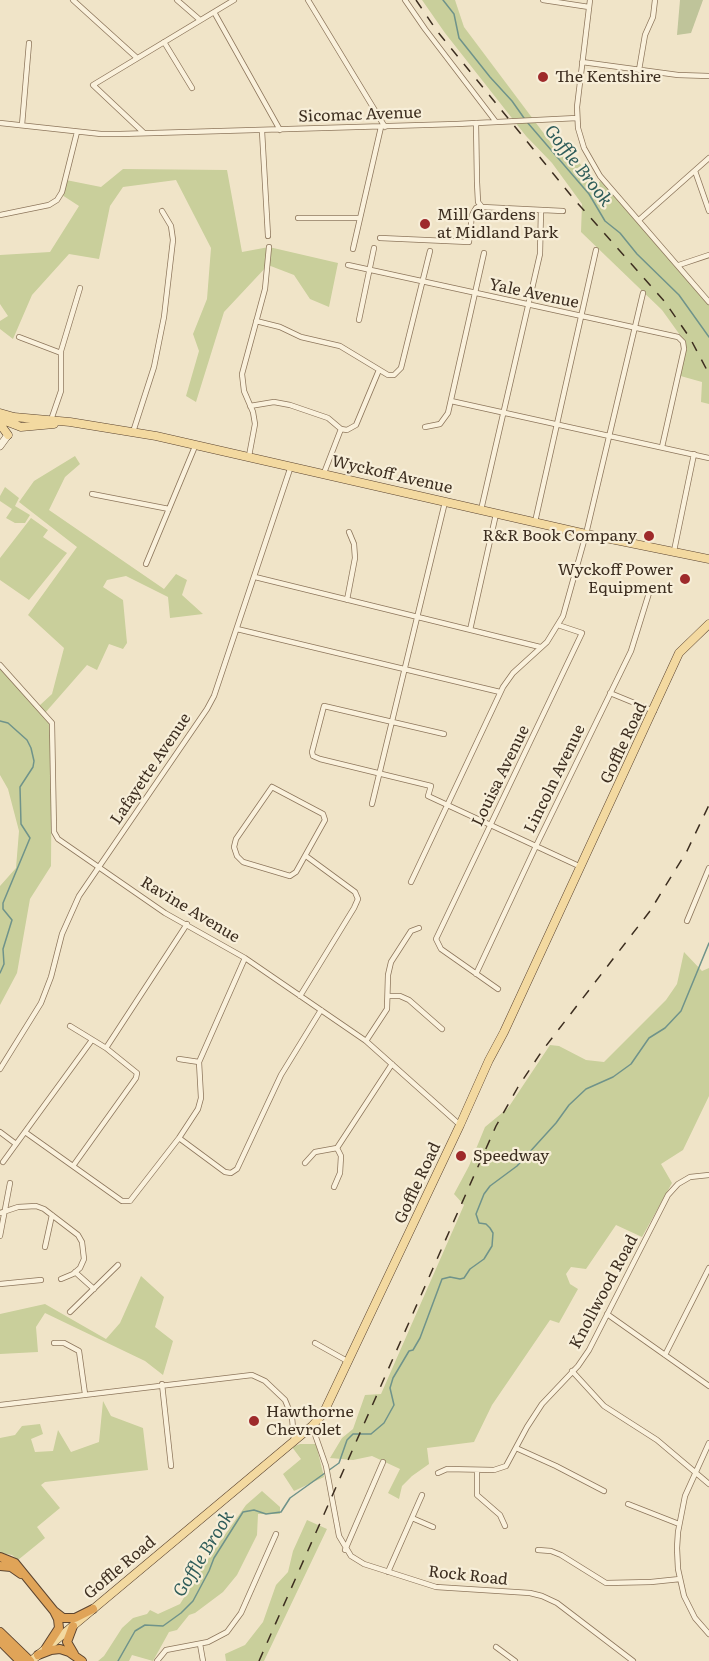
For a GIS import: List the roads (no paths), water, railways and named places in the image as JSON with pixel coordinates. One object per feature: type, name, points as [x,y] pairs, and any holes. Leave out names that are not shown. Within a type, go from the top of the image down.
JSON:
[{"type":"highway","points":[[0,1557],[15,1563],[54,1611],[58,1619],[58,1628],[46,1648]]},
{"type":"highway","points":[[0,1566],[16,1569],[30,1581]]},
{"type":"highway","points":[[54,1611],[63,1618],[71,1619],[93,1609]]},
{"type":"highway","points":[[73,1626],[67,1642],[74,1655]]},
{"type":"highway","points":[[0,1627],[28,1659]]},
{"type":"highway","points":[[0,1632],[28,1659]]},
{"type":"highway","points":[[0,1642],[28,1659]]},
{"type":"highway","points":[[28,1659],[56,1649],[65,1650],[82,1661]]},
{"type":"main road","name":"Wyckoff Avenue","points":[[0,413],[21,427],[67,422]]},
{"type":"main road","name":"Wyckoff Avenue","points":[[0,422],[51,420],[196,444],[586,534],[709,559]]},
{"type":"main road","points":[[8,435],[12,421]]},
{"type":"main road","points":[[0,422],[8,435]]},
{"type":"main road","name":"Goffle Road","points":[[28,1659],[73,1626],[312,1426],[323,1414],[504,1032],[679,653],[709,624]]},
{"type":"street","points":[[73,0],[137,58]]},
{"type":"street","points":[[177,0],[200,20]]},
{"type":"street","points":[[144,133],[93,85],[234,0]]},
{"type":"street","points":[[309,0],[383,127],[353,249]]},
{"type":"street","points":[[405,0],[496,122]]},
{"type":"street","points":[[543,0],[589,7]]},
{"type":"street","points":[[590,0],[577,97],[577,118],[581,139],[592,165],[709,302]]},
{"type":"street","points":[[639,70],[645,36],[653,17],[655,0]]},
{"type":"street","points":[[214,12],[280,130]]},
{"type":"street","points":[[164,42],[192,88]]},
{"type":"street","points":[[22,125],[29,43]]},
{"type":"street","points":[[582,62],[709,76]]},
{"type":"street","name":"Sicomac Avenue","points":[[0,123],[101,134],[383,127],[577,118]]},
{"type":"street","points":[[476,123],[477,182],[480,206]]},
{"type":"street","points":[[262,131],[268,236]]},
{"type":"street","points":[[0,215],[49,205],[57,200],[62,192],[77,132]]},
{"type":"street","points":[[639,220],[709,158]]},
{"type":"street","points":[[695,171],[709,211]]},
{"type":"street","points":[[480,206],[486,209],[563,211]]},
{"type":"street","points":[[381,238],[469,242],[472,215],[480,206]]},
{"type":"street","points":[[481,510],[540,254],[541,210]]},
{"type":"street","points":[[133,432],[154,367],[162,332],[173,240],[171,226],[162,211]]},
{"type":"street","points":[[298,218],[360,218]]},
{"type":"street","points":[[249,456],[255,424],[244,391],[242,374],[266,281],[268,247]]},
{"type":"street","points":[[358,320],[374,248]]},
{"type":"street","points":[[535,522],[596,250]]},
{"type":"street","points":[[256,321],[280,327],[301,337],[340,346],[391,376],[397,374],[401,368],[430,251]]},
{"type":"street","points":[[425,428],[443,421],[448,413],[484,253]]},
{"type":"street","points":[[679,265],[709,255]]},
{"type":"street","name":"Yale Avenue","points":[[348,265],[675,336],[680,339],[684,349],[662,447]]},
{"type":"street","points":[[51,420],[61,392],[61,353],[80,288]]},
{"type":"street","points":[[411,882],[500,692],[513,673],[540,647],[558,625],[566,607],[586,534],[643,293]]},
{"type":"street","points":[[19,337],[61,353]]},
{"type":"street","points":[[250,406],[274,402],[290,405],[328,418],[341,429],[347,430],[356,424],[379,370]]},
{"type":"street","points":[[451,401],[709,458]]},
{"type":"street","points":[[324,473],[341,429]]},
{"type":"street","points":[[0,446],[8,435]]},
{"type":"street","points":[[146,564],[196,444]]},
{"type":"street","points":[[674,551],[694,455]]},
{"type":"street","name":"Lafayette Avenue","points":[[0,1069],[41,1003],[68,919],[99,866],[207,709],[219,682],[255,578],[291,466]]},
{"type":"street","points":[[92,494],[169,509]]},
{"type":"street","points":[[372,804],[445,502]]},
{"type":"street","points":[[470,630],[496,513]]},
{"type":"street","points":[[347,600],[356,558],[349,532]]},
{"type":"street","points":[[255,578],[540,647]]},
{"type":"street","name":"Lincoln Avenue","points":[[476,974],[634,643],[649,593]]},
{"type":"street","name":"Louisa Avenue","points":[[476,974],[443,951],[437,943],[437,935],[582,633],[558,625]]},
{"type":"street","points":[[237,629],[500,692]]},
{"type":"street","name":"Ravine Avenue","points":[[0,665],[52,723],[55,835],[58,839],[153,905],[245,958],[366,1041],[460,1125]]},
{"type":"street","points":[[610,693],[654,711]]},
{"type":"street","points":[[444,734],[324,706],[313,756],[432,786],[428,796],[581,867]]},
{"type":"street","points":[[272,787],[325,817],[325,823],[306,856],[296,872],[286,876],[243,862],[235,852],[236,839],[272,787]]},
{"type":"street","points":[[300,996],[358,899],[355,891],[306,856]]},
{"type":"street","points":[[687,921],[709,868]]},
{"type":"street","points":[[106,1048],[187,924]]},
{"type":"street","points":[[366,1041],[385,1014],[389,996],[388,975],[391,962],[406,937],[418,928]]},
{"type":"street","points":[[25,1132],[122,1201],[128,1202],[179,1138],[200,1103],[199,1062],[245,958]]},
{"type":"street","points":[[476,974],[498,989]]},
{"type":"street","points":[[389,996],[400,996],[409,1000],[442,1029]]},
{"type":"street","points":[[179,1138],[225,1172],[231,1173],[238,1167],[280,1075],[321,1010]]},
{"type":"street","points":[[70,1026],[106,1048],[137,1073],[136,1078],[73,1166]]},
{"type":"street","points":[[3,1162],[92,1040]]},
{"type":"street","points":[[178,1059],[199,1062]]},
{"type":"street","points":[[304,1163],[315,1152],[337,1148],[392,1064]]},
{"type":"street","points":[[0,1132],[16,1144]]},
{"type":"street","points":[[334,1187],[340,1173],[341,1156],[337,1148]]},
{"type":"street","name":"Knollwood Road","points":[[438,1473],[447,1469],[494,1470],[504,1467],[526,1427],[542,1404],[589,1350],[669,1195],[678,1184],[690,1177],[709,1174]]},
{"type":"street","points":[[0,1236],[2,1213],[10,1183]]},
{"type":"street","points":[[2,1213],[29,1205],[44,1209],[68,1226],[82,1242],[84,1259],[80,1268],[61,1279]]},
{"type":"street","points":[[45,1248],[52,1215]]},
{"type":"street","points":[[70,1312],[118,1265]]},
{"type":"street","points":[[665,1354],[709,1268]]},
{"type":"street","points":[[75,1272],[94,1289]]},
{"type":"street","points":[[0,1284],[41,1280]]},
{"type":"street","points":[[607,1314],[709,1386]]},
{"type":"street","points":[[54,1343],[72,1346],[79,1351],[85,1394]]},
{"type":"street","points":[[315,1343],[349,1362]]},
{"type":"street","points":[[572,1371],[604,1406],[657,1440],[709,1484]]},
{"type":"street","points":[[0,1405],[243,1375],[259,1377],[280,1394],[292,1417],[294,1440]]},
{"type":"street","points":[[162,1384],[171,1466]]},
{"type":"street","points":[[312,1426],[324,1457],[339,1536],[345,1550]]},
{"type":"street","points":[[709,1443],[685,1496],[679,1524],[677,1557],[684,1596],[692,1612],[709,1634]]},
{"type":"street","points":[[516,1448],[604,1491]]},
{"type":"street","points":[[345,1550],[383,1462]]},
{"type":"street","points":[[477,1470],[477,1495],[500,1515],[506,1526]]},
{"type":"street","points":[[388,1572],[422,1495]]},
{"type":"street","points":[[628,1504],[679,1524]]},
{"type":"street","points":[[412,1518],[433,1527]]},
{"type":"street","points":[[157,1661],[166,1650],[219,1638],[235,1624],[276,1534]]},
{"type":"street","name":"Rock Road","points":[[345,1550],[359,1562],[425,1585],[446,1589],[530,1593],[542,1596],[557,1603],[633,1661]]},
{"type":"street","points":[[538,1550],[561,1555],[606,1582],[631,1583],[680,1579]]},
{"type":"street","points":[[200,1644],[203,1661]]},
{"type":"street","points":[[496,1647],[515,1661]]},
{"type":"waterway","name":"Goffle Brook","points":[[443,0],[454,14],[459,38],[524,118]]},
{"type":"waterway","name":"Goffle Brook","points":[[527,122],[589,194],[605,221],[620,233],[637,254],[679,295],[709,337]]},
{"type":"waterway","points":[[0,721],[8,723],[27,740],[34,761],[33,767],[20,787],[21,824],[30,838],[3,903],[3,909],[12,920],[3,949],[4,964],[0,973]]},
{"type":"waterway","name":"Goffle Brook","points":[[118,1661],[135,1631],[145,1625],[163,1626],[193,1601],[214,1558],[243,1512],[254,1510],[266,1514],[281,1512],[290,1498],[339,1463],[347,1440],[353,1434],[371,1434],[384,1423],[394,1405],[390,1388],[393,1378],[409,1351],[413,1350],[420,1338],[442,1279],[464,1278],[470,1269],[484,1259],[492,1246],[493,1233],[486,1224],[479,1223],[476,1214],[484,1194],[490,1186],[517,1166],[569,1105],[586,1089],[613,1077],[631,1064],[649,1038],[665,1028],[681,1011],[709,943]]},
{"type":"railway","points":[[416,0],[437,31],[573,198],[665,302],[690,338],[709,374]]},
{"type":"railway","points":[[259,1661],[496,1126],[542,1051],[650,911],[687,851],[709,805]]},
{"type":"place","name":"The Kentshire","points":[[543,77]]},
{"type":"place","name":"Mill Gardens at Midland Park","points":[[425,224]]},
{"type":"place","name":"R&R Book Company","points":[[649,536]]},
{"type":"place","name":"Wyckoff Power Equipment","points":[[685,579]]},
{"type":"place","name":"Speedway","points":[[461,1156]]},
{"type":"place","name":"Hawthorne Chevrolet","points":[[254,1421]]}]
